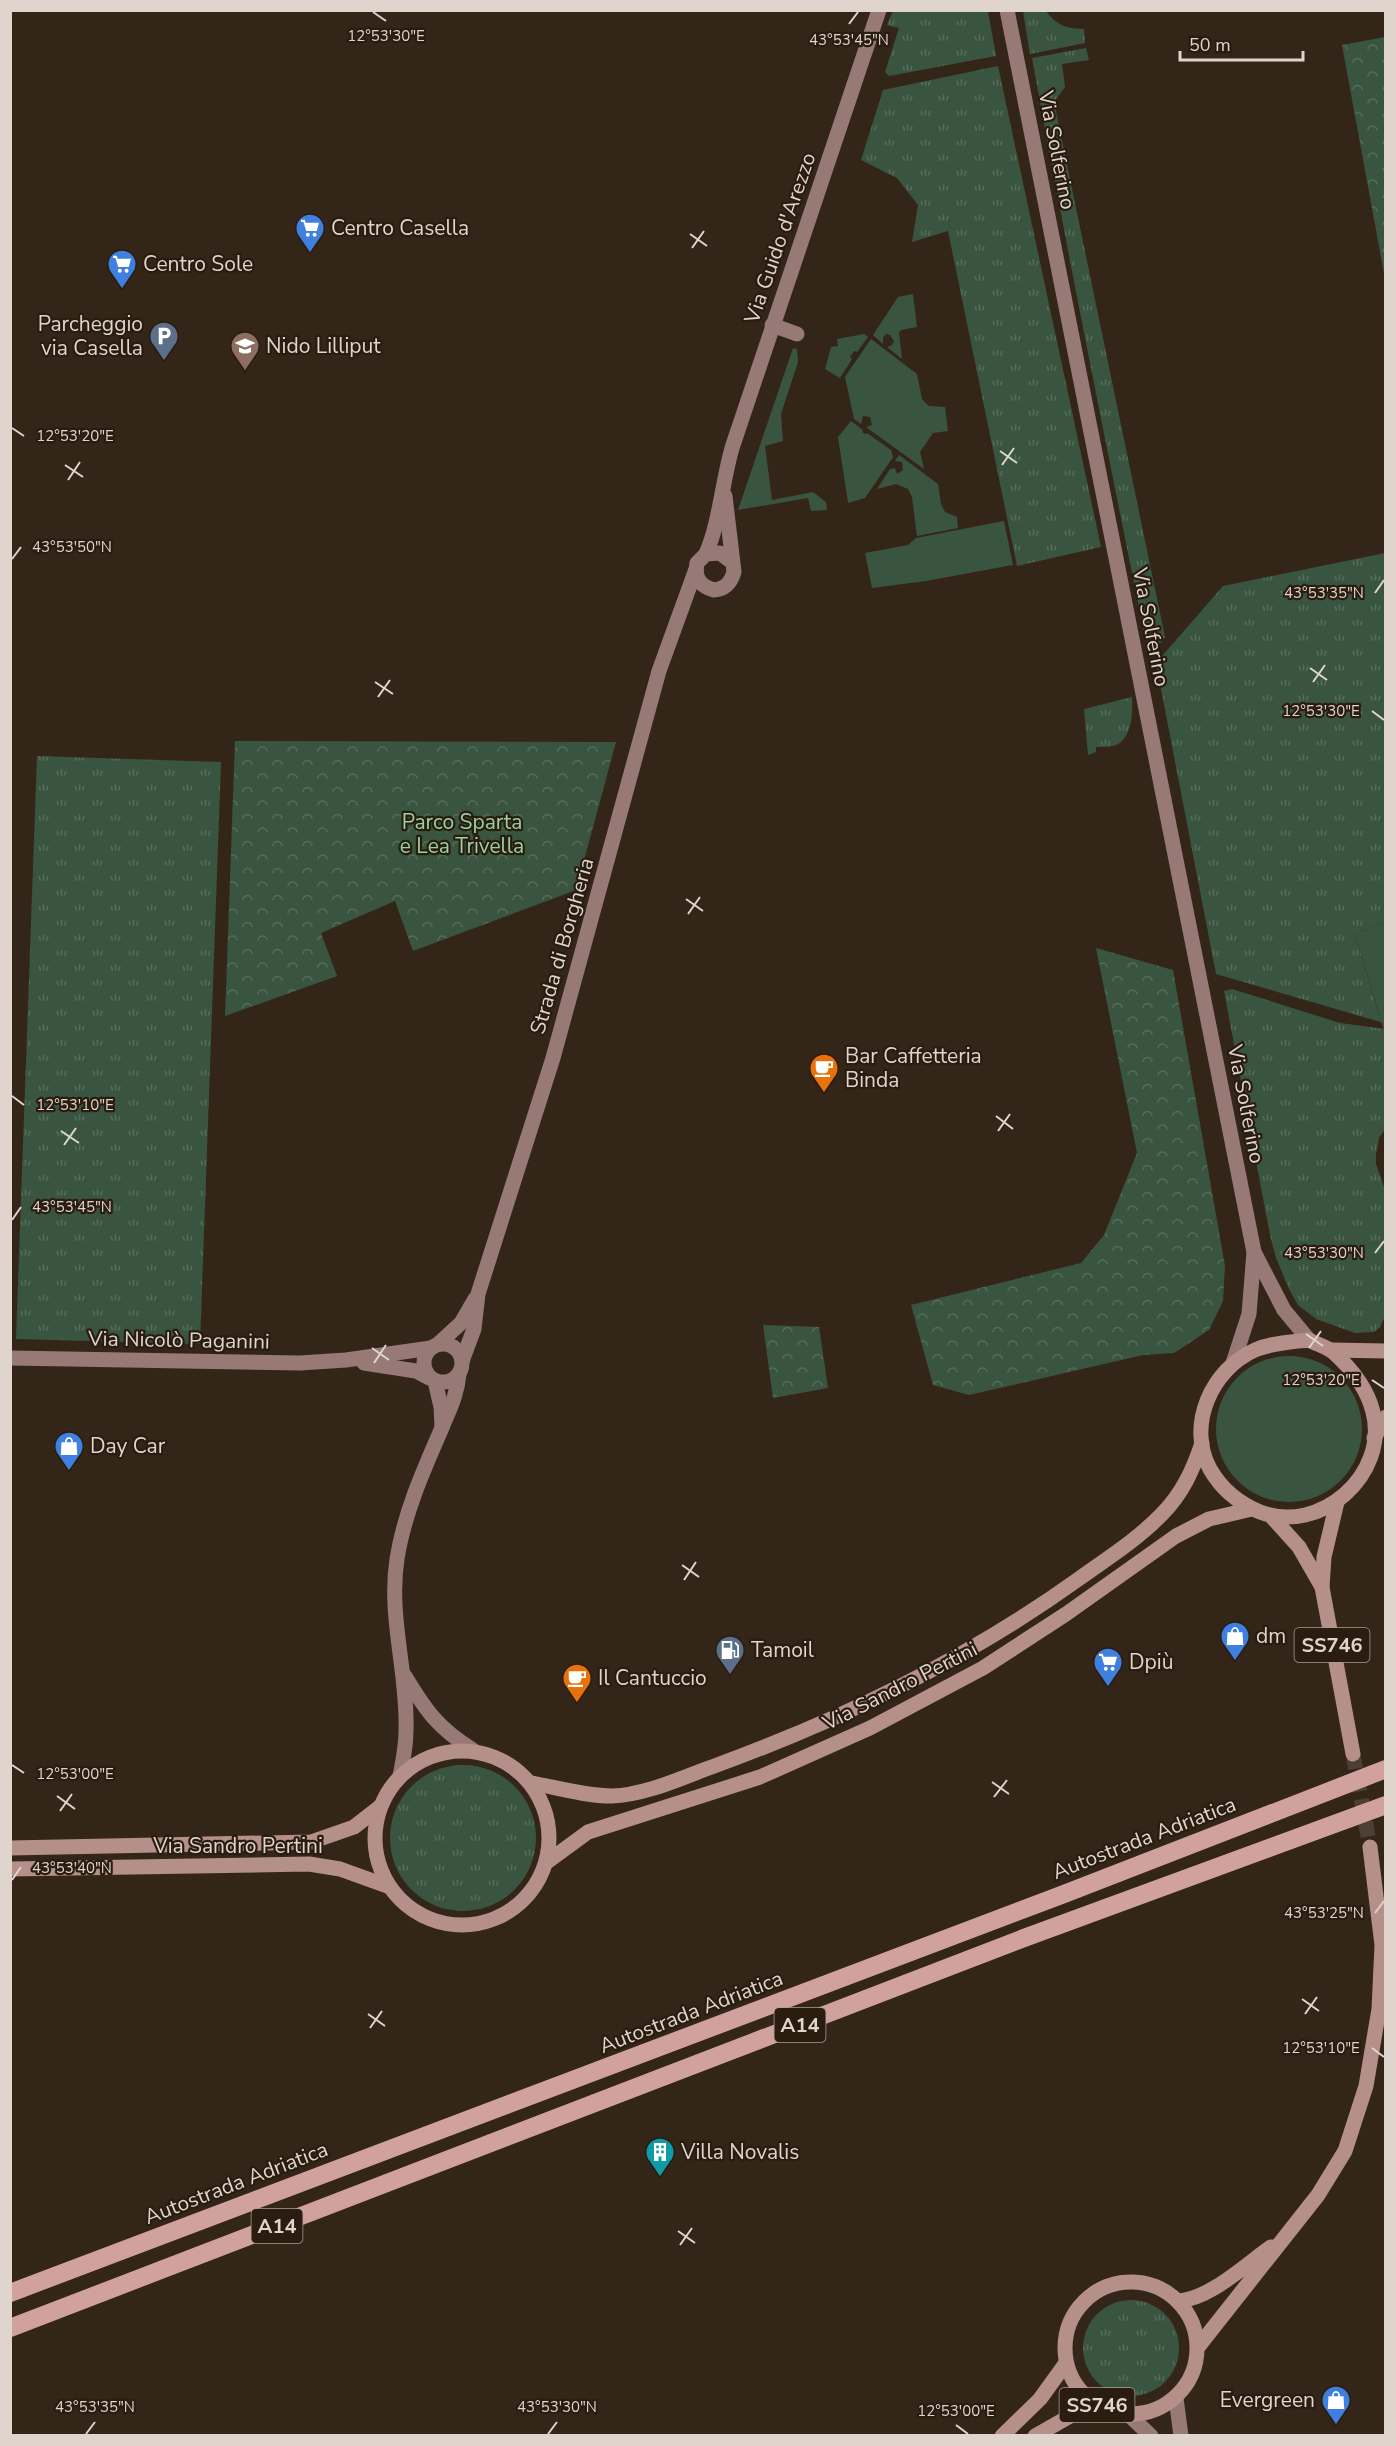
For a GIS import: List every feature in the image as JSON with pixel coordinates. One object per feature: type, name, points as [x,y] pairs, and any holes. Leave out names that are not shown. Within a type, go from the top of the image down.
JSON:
[{"type":"highway","name":"Autostrada Adriatica","points":[[10,2293],[1064,1894],[1386,1769]]},
{"type":"highway","name":"A14","points":[[10,2328],[1024,1938],[1386,1805]]},
{"type":"main road","name":"Via Sandro Pertini","points":[[532,1783],[613,1796],[650,1788],[773,1744],[879,1697],[976,1646],[1058,1594],[1121,1549],[1162,1514],[1183,1488],[1193,1470],[1202,1443],[1203,1413],[1211,1390],[1233,1363],[1256,1350],[1309,1340],[1331,1350],[1352,1372],[1366,1392],[1373,1414],[1374,1438],[1368,1463],[1356,1485],[1337,1502],[1316,1512],[1294,1517],[1271,1516],[1240,1503],[1222,1487],[1209,1467],[1202,1443]]},
{"type":"main road","name":"Via Sandro Pertini","points":[[1331,1350],[1386,1351]]},
{"type":"main road","name":"Via Sandro Pertini","points":[[1374,1438],[1386,1417]]},
{"type":"main road","name":"SS746","points":[[1337,1502],[1324,1557],[1322,1587],[1353,1754]]},
{"type":"main road","name":"Via Sandro Pertini","points":[[547,1862],[588,1832],[760,1777],[890,1718],[983,1668],[1066,1614],[1176,1536],[1209,1519],[1252,1509]]},
{"type":"main road","name":"SS746","points":[[1271,1516],[1299,1547],[1322,1587]]},
{"type":"main road","name":"Via Sandro Pertini","points":[[472,1750],[495,1756],[515,1767],[532,1783],[545,1807],[550,1834],[547,1862],[537,1885],[520,1904],[501,1917],[478,1924],[455,1926],[418,1914],[399,1899],[390,1887],[378,1862],[375,1833],[381,1806],[389,1790],[400,1776],[421,1760],[446,1751],[472,1750]]},
{"type":"main road","name":"Via Sandro Pertini","points":[[10,1848],[311,1842],[354,1827],[381,1806]]},
{"type":"main road","name":"SS746","points":[[1198,2347],[1318,2194],[1345,2151],[1366,2086],[1379,2009],[1382,1945],[1370,1847]]},
{"type":"main road","name":"Via Sandro Pertini","points":[[10,1869],[309,1864],[340,1869],[390,1887]]},
{"type":"main road","name":"SS746","points":[[1178,2301],[1190,2300],[1208,2292],[1286,2236]]},
{"type":"main road","name":"SS746","points":[[1136,2282],[1151,2285],[1178,2301],[1192,2322],[1198,2347],[1195,2365],[1188,2383],[1176,2397],[1162,2407],[1146,2413],[1129,2415],[1110,2412],[1093,2403],[1081,2392],[1072,2379],[1066,2363],[1065,2341],[1072,2319],[1085,2301],[1104,2288],[1119,2283],[1136,2282]]},
{"type":"main road","name":"SS746","points":[[1002,2436],[1040,2399],[1066,2363]]},
{"type":"main road","name":"SS746","points":[[1035,2436],[1093,2403]]},
{"type":"street","name":"Via Guido d'Arezzo","points":[[723,479],[772,325],[879,10]]},
{"type":"street","name":"Via Solferino","points":[[1006,12],[1254,1252],[1249,1314],[1233,1363]]},
{"type":"street","points":[[772,325],[797,334]]},
{"type":"street","points":[[682,609],[703,594],[726,586],[732,579],[734,572],[723,479]]},
{"type":"street","name":"Strada di Borgheria","points":[[400,1776],[406,1729],[402,1671],[394,1619],[394,1586],[397,1559],[409,1510],[458,1390],[461,1368],[474,1329],[478,1294],[553,1058],[659,671],[697,563],[706,554],[713,533],[723,479]]},
{"type":"street","points":[[706,554],[720,553],[732,562]]},
{"type":"street","points":[[696,570],[700,584],[714,590]]},
{"type":"street","name":"Via Solferino","points":[[1254,1252],[1284,1310],[1309,1340]]},
{"type":"street","name":"Strada di Borgheria","points":[[442,1427],[441,1407],[432,1379],[423,1366],[426,1353],[461,1323],[478,1294]]},
{"type":"street","points":[[432,1379],[448,1382],[461,1368],[456,1349],[444,1344],[434,1346]]},
{"type":"street","name":"Via Nicolò Paganini","points":[[10,1358],[300,1363],[346,1360],[434,1346]]},
{"type":"street","name":"Via Nicolò Paganini","points":[[346,1360],[416,1371],[432,1379]]},
{"type":"street","name":"Strada di Borgheria","points":[[402,1671],[421,1704],[447,1734],[472,1750]]},
{"type":"street","points":[[1176,2397],[1181,2436]]},
{"type":"street","points":[[1129,2415],[1151,2436]]},
{"type":"green space","points":[[893,11],[988,11],[996,56],[889,76],[885,72],[899,28],[887,25]]},
{"type":"green space","points":[[1023,11],[1046,11],[1062,25],[1084,29],[1085,43],[1030,54]]},
{"type":"green space","points":[[1386,37],[1385,279],[1342,45]]},
{"type":"green space","points":[[1086,48],[1089,60],[1062,64],[1065,87],[1054,102],[1165,637],[1152,654],[1145,637],[1032,58]]},
{"type":"green space","points":[[998,66],[1101,547],[1017,566],[948,231],[912,242],[918,205],[897,178],[861,160],[883,90]]},
{"type":"green space","points":[[913,294],[917,327],[901,330],[899,333],[902,359],[887,347],[894,341],[890,335],[886,334],[883,337],[883,344],[873,335],[898,297]]},
{"type":"green space","points":[[864,334],[868,337],[857,352],[854,351],[850,357],[852,359],[840,378],[825,369],[831,347],[838,346],[837,339]]},
{"type":"green space","points":[[871,339],[917,374],[922,399],[929,406],[945,407],[948,431],[933,433],[920,452],[924,469],[866,427],[872,425],[870,417],[863,416],[861,424],[854,419],[845,377]]},
{"type":"green space","points":[[793,348],[797,349],[798,362],[781,414],[783,441],[765,446],[772,500],[813,492],[826,502],[827,510],[811,511],[808,498],[738,510]]},
{"type":"green space","points":[[851,421],[863,430],[862,432],[891,450],[893,457],[865,498],[848,503],[838,437]]},
{"type":"green space","points":[[899,455],[938,484],[941,504],[945,512],[957,517],[958,528],[917,536],[912,497],[908,489],[896,484],[877,489],[890,469],[895,468],[897,474],[903,470],[902,462],[895,461]]},
{"type":"green space","points":[[1004,521],[1013,565],[872,588],[865,553],[908,545],[916,538]]},
{"type":"green space","points":[[1385,553],[1385,923],[1355,934],[1379,1015],[1384,1023],[1216,974],[1156,663],[1223,586]]},
{"type":"green space","points":[[1132,697],[1132,717],[1125,737],[1116,745],[1096,747],[1096,752],[1088,755],[1084,709]]},
{"type":"green space","name":"Parco Sparta e Lea Trivella","points":[[235,741],[616,742],[576,890],[413,951],[395,901],[321,933],[337,976],[225,1016]]},
{"type":"green space","points":[[37,756],[221,762],[200,1344],[16,1339]]},
{"type":"green space","points":[[1386,923],[1385,1034],[1355,934]]},
{"type":"green space","points":[[1096,948],[1173,970],[1225,1266],[1223,1301],[1209,1330],[1174,1353],[1143,1355],[969,1395],[933,1385],[911,1305],[1081,1263],[1104,1235],[1137,1153]]},
{"type":"green space","points":[[1232,989],[1340,1023],[1385,1029],[1385,1129],[1379,1138],[1376,1164],[1385,1190],[1386,1314],[1380,1327],[1374,1332],[1355,1333],[1316,1319],[1298,1305],[1276,1258],[1224,991]]},
{"type":"green space","points":[[763,1325],[819,1327],[828,1388],[773,1398]]},
{"type":"green space","points":[[1289,1356],[1317,1361],[1341,1377],[1357,1401],[1362,1429],[1357,1457],[1341,1481],[1317,1497],[1289,1502],[1261,1497],[1237,1481],[1221,1457],[1216,1429],[1221,1401],[1237,1377],[1261,1361]]},
{"type":"green space","points":[[463,1765],[491,1771],[514,1787],[530,1810],[536,1838],[530,1866],[514,1889],[491,1905],[463,1911],[435,1905],[412,1889],[396,1866],[390,1838],[396,1810],[412,1787],[435,1771]]},
{"type":"green space","points":[[1131,2300],[1149,2304],[1165,2314],[1175,2330],[1179,2348],[1175,2366],[1165,2382],[1149,2392],[1131,2396],[1113,2392],[1097,2382],[1087,2366],[1083,2348],[1087,2330],[1097,2314],[1113,2304]]},
{"type":"tunnel","points":[[1353,1754],[1370,1847]]},
{"type":"place","name":"Centro Casella","points":[[310,254]]},
{"type":"place","name":"Centro Sole","points":[[122,290]]},
{"type":"place","name":"Parcheggio via Casella","points":[[164,362]]},
{"type":"place","name":"Nido Lilliput","points":[[245,372]]},
{"type":"place","name":"Bar Caffetteria Binda","points":[[824,1094]]},
{"type":"place","name":"Day Car","points":[[69,1472]]},
{"type":"place","name":"dm","points":[[1235,1662]]},
{"type":"place","name":"Tamoil","points":[[730,1676]]},
{"type":"place","name":"Dpiù","points":[[1108,1688]]},
{"type":"place","name":"Il Cantuccio","points":[[577,1704]]},
{"type":"place","name":"Villa Novalis","points":[[660,2178]]},
{"type":"place","name":"Evergreen","points":[[1336,2426]]}]
